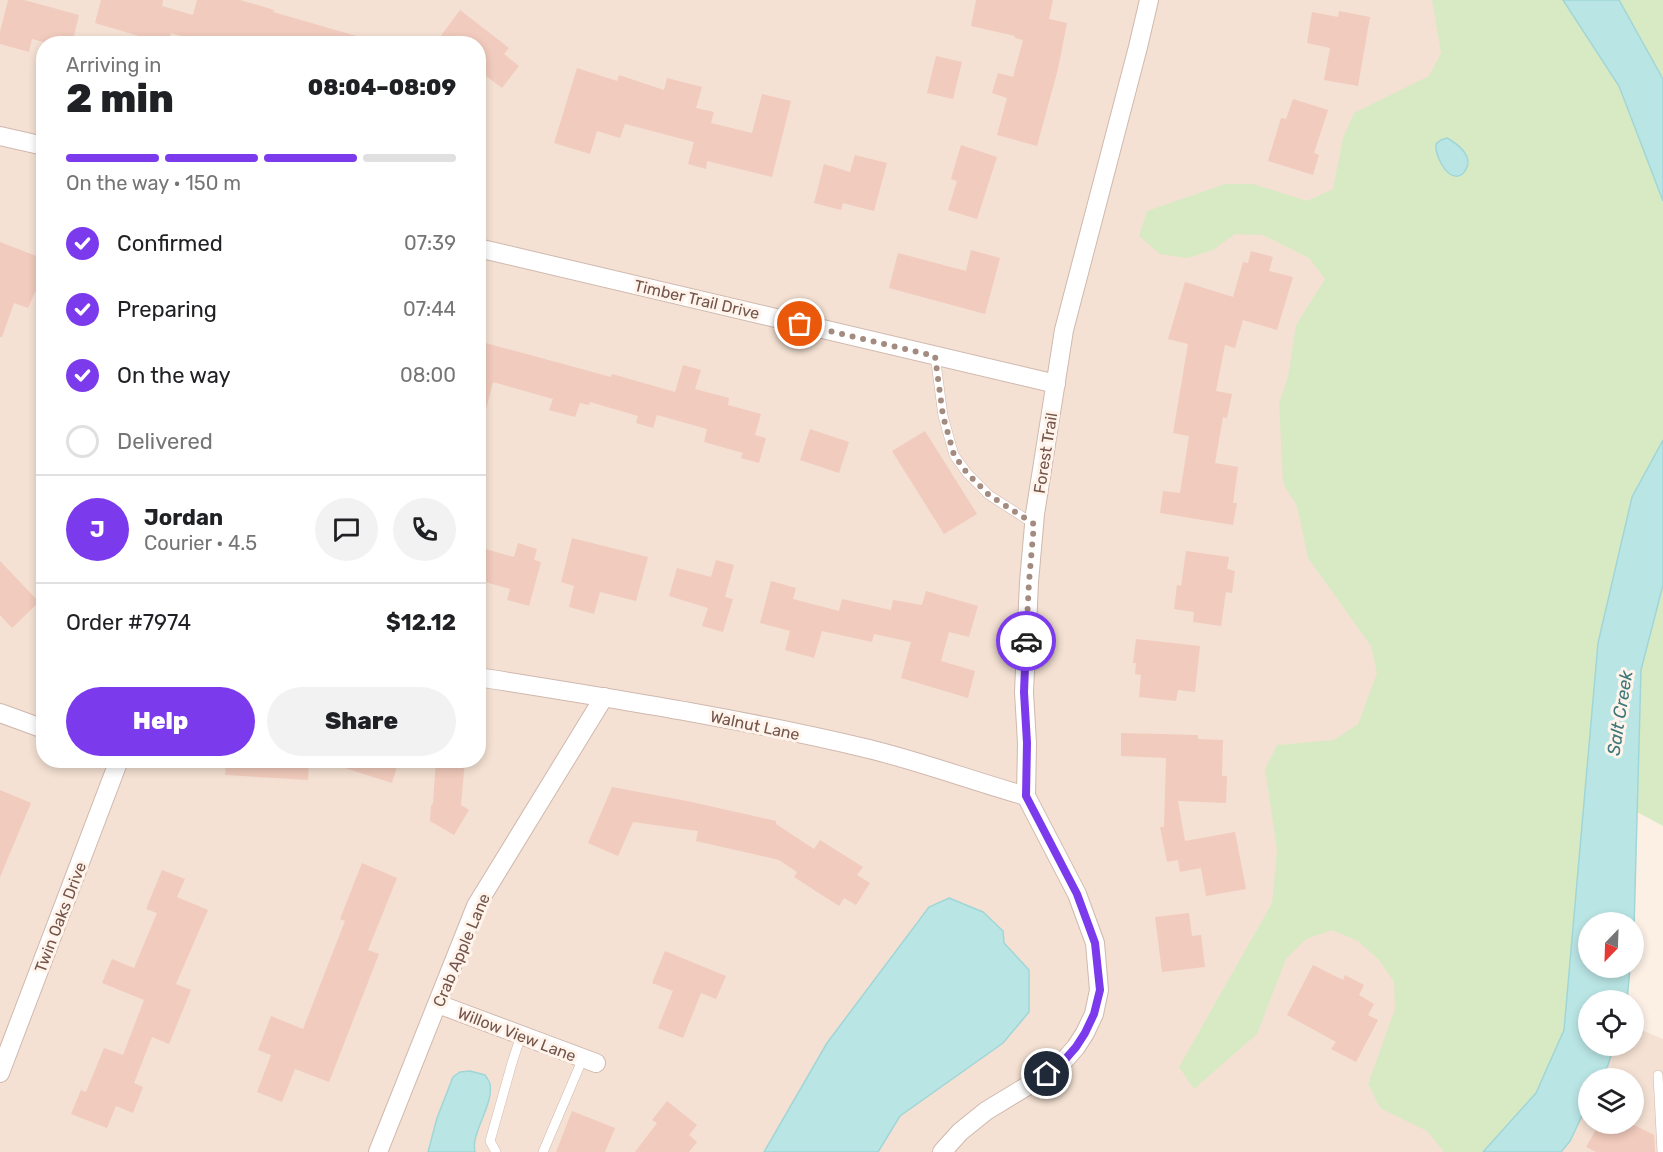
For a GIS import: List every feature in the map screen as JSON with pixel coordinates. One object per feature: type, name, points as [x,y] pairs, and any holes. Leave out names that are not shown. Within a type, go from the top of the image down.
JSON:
[{"type":"street","name":"Forest Trail","points":[[942,1152],[960,1132],[986,1111],[1062,1063],[1085,1033],[1094,1014],[1100,990],[1095,943],[1077,894],[1026,796],[1027,743],[1024,692],[1029,582],[1034,524],[1064,330],[1149,0]]},
{"type":"street","points":[[0,136],[36,144]]},
{"type":"street","name":"Timber Trail Drive","points":[[486,250],[1056,384]]},
{"type":"street","name":"Walnut Lane","points":[[486,678],[719,717],[866,749],[1026,796]]},
{"type":"street","name":"Crab Apple Lane","points":[[378,1152],[476,906],[604,697]]},
{"type":"street","points":[[0,713],[36,726]]},
{"type":"street","name":"Twin Oaks Drive","points":[[0,1073],[116,768]]},
{"type":"street","name":"Willow View Lane","points":[[438,1004],[590,1061]]},
{"type":"lane","points":[[935,356],[943,416],[954,455],[967,473],[989,495],[1034,524]]},
{"type":"lane","points":[[496,1152],[490,1141],[521,1035]]},
{"type":"lane","points":[[543,1152],[590,1061]]},
{"type":"lane","points":[[1658,1075],[1662,1152]]},
{"type":"shaded area","points":[[0,0],[1563,0],[1663,201],[1663,440],[1632,497],[1483,1152],[0,1152]]},
{"type":"shaded area","points":[[1644,1031],[1663,1039],[1663,1152],[1561,1152],[1570,1141],[1578,1124],[1578,1134],[1644,1134],[1644,1068],[1606,1068],[1611,1056],[1644,1056]]},
{"type":"green space","points":[[1432,0],[1563,0],[1619,86],[1663,201],[1663,440],[1632,497],[1598,643],[1564,1030],[1536,1093],[1483,1152],[1444,1152],[1427,1131],[1380,1108],[1368,1084],[1395,1009],[1394,982],[1379,960],[1358,941],[1332,930],[1306,939],[1286,959],[1257,1034],[1194,1089],[1179,1067],[1272,903],[1277,850],[1265,769],[1277,745],[1334,740],[1358,724],[1377,673],[1371,646],[1308,558],[1297,506],[1283,483],[1279,403],[1288,377],[1296,325],[1325,279],[1309,258],[1263,235],[1235,234],[1213,250],[1187,258],[1160,254],[1139,236],[1147,211],[1225,184],[1253,184],[1307,201],[1333,189],[1343,138],[1354,113],[1429,76],[1441,53]]},
{"type":"green space","points":[[1619,0],[1663,0],[1663,79]]},
{"type":"green space","points":[[1663,585],[1663,826],[1637,812],[1641,670]]},
{"type":"water","points":[[1563,0],[1619,0],[1663,79],[1663,201],[1619,86]]},
{"type":"water","points":[[1447,138],[1460,147],[1467,156],[1468,166],[1459,176],[1453,176],[1445,169],[1437,154],[1436,144]]},
{"type":"water","name":"Salt Creek","points":[[1663,440],[1663,585],[1641,670],[1634,912],[1578,912],[1578,978],[1629,978],[1628,990],[1578,990],[1578,1056],[1611,1056],[1606,1068],[1578,1068],[1578,1124],[1570,1141],[1561,1152],[1483,1152],[1536,1093],[1564,1030],[1598,643],[1632,497]]},
{"type":"water","points":[[949,898],[983,912],[1003,931],[1004,943],[1029,970],[1029,1012],[1003,1043],[900,1116],[878,1152],[764,1152],[827,1043],[929,907]]},
{"type":"water","points":[[470,1071],[485,1075],[490,1084],[489,1101],[476,1137],[475,1152],[428,1152],[437,1118],[453,1077],[460,1072]]},
{"type":"building","points":[[8,0],[24,0],[79,15],[74,36],[36,36],[36,40],[32,39],[29,52],[0,44],[0,32]]},
{"type":"building","points":[[101,0],[163,0],[162,6],[193,15],[197,0],[240,0],[357,36],[181,36],[171,33],[170,36],[139,36],[95,23]]},
{"type":"building","points":[[976,0],[1053,0],[1049,19],[1067,23],[1058,69],[1037,146],[997,135],[1007,98],[992,93],[998,73],[1013,77],[1023,40],[971,26]]},
{"type":"building","points":[[460,10],[509,48],[504,54],[519,66],[502,88],[486,76],[486,36],[441,36]]},
{"type":"building","points":[[1339,11],[1370,17],[1358,86],[1324,80],[1330,48],[1307,43],[1312,12],[1338,17]]},
{"type":"building","points":[[936,56],[962,62],[953,99],[927,93]]},
{"type":"building","points":[[577,68],[617,81],[619,75],[664,90],[667,78],[702,87],[696,108],[714,112],[711,123],[752,133],[762,94],[791,101],[772,177],[707,161],[706,169],[688,164],[694,142],[625,124],[620,138],[597,131],[590,154],[554,143]]},
{"type":"building","points":[[1293,99],[1328,110],[1314,153],[1319,155],[1313,175],[1268,161],[1281,118],[1286,119]]},
{"type":"building","points":[[961,145],[997,157],[977,219],[948,210],[957,181],[951,179]]},
{"type":"building","points":[[855,155],[887,163],[874,211],[843,203],[841,210],[814,203],[824,164],[850,172]]},
{"type":"building","points":[[0,242],[36,256],[36,292],[28,308],[14,303],[2,337],[0,337]]},
{"type":"building","points":[[971,250],[1000,258],[985,314],[889,288],[898,253],[966,271]]},
{"type":"building","points":[[1251,251],[1273,257],[1269,271],[1293,277],[1277,330],[1243,320],[1235,348],[1225,345],[1216,391],[1232,394],[1227,418],[1223,417],[1215,463],[1238,467],[1233,503],[1237,503],[1233,525],[1160,513],[1163,491],[1180,493],[1189,436],[1173,433],[1188,344],[1168,339],[1185,282],[1233,297],[1243,262],[1248,263]]},
{"type":"building","points":[[486,343],[675,392],[683,365],[701,370],[695,389],[729,398],[728,405],[761,414],[755,435],[766,438],[759,463],[741,458],[743,453],[704,442],[707,429],[657,415],[653,428],[636,423],[638,416],[590,402],[589,405],[580,403],[575,417],[549,410],[553,399],[493,382],[486,409]]},
{"type":"building","points":[[810,429],[849,442],[839,473],[800,460]]},
{"type":"building","points":[[925,431],[977,514],[944,534],[892,451]]},
{"type":"building","points":[[572,538],[648,557],[636,601],[600,592],[594,614],[569,607],[574,586],[561,582]]},
{"type":"building","points":[[518,543],[537,549],[534,560],[541,562],[529,606],[507,600],[510,589],[486,582],[486,549],[514,557]]},
{"type":"building","points":[[1186,551],[1229,557],[1227,569],[1235,571],[1232,593],[1226,592],[1221,626],[1193,622],[1194,612],[1174,609],[1177,585],[1181,586]]},
{"type":"building","points":[[716,560],[734,565],[725,597],[733,599],[723,632],[702,626],[708,608],[669,596],[677,568],[711,577]]},
{"type":"building","points":[[0,561],[36,599],[36,605],[12,628],[0,615]]},
{"type":"building","points":[[771,581],[796,588],[793,599],[839,611],[842,599],[891,610],[893,600],[922,605],[926,591],[978,606],[969,637],[949,632],[941,661],[975,671],[968,698],[901,678],[911,642],[874,634],[872,642],[822,631],[814,658],[785,650],[790,631],[760,623]]},
{"type":"building","points":[[1136,639],[1200,646],[1195,692],[1178,690],[1176,701],[1139,697],[1141,675],[1135,674],[1136,663],[1133,663]]},
{"type":"building","points":[[1121,733],[1198,735],[1198,739],[1223,740],[1222,776],[1227,776],[1226,803],[1178,801],[1185,841],[1235,832],[1246,889],[1206,896],[1201,868],[1180,872],[1178,860],[1167,862],[1160,827],[1164,827],[1166,758],[1121,756]]},
{"type":"building","points":[[225,768],[309,768],[308,780],[225,775]]},
{"type":"building","points":[[345,768],[397,768],[392,783]]},
{"type":"building","points":[[435,768],[464,768],[461,805],[469,810],[454,835],[430,821]]},
{"type":"building","points":[[612,787],[776,821],[776,824],[814,849],[820,840],[863,867],[857,875],[870,883],[856,905],[844,898],[839,906],[794,877],[797,872],[779,860],[696,841],[698,831],[633,822],[618,856],[588,843]]},
{"type":"building","points":[[0,790],[31,803],[0,877]]},
{"type":"building","points":[[362,863],[397,878],[368,950],[379,954],[329,1082],[295,1069],[282,1102],[257,1092],[271,1055],[258,1050],[271,1016],[303,1029],[345,921],[340,919]]},
{"type":"building","points":[[162,870],[185,879],[177,897],[208,910],[176,984],[191,990],[169,1044],[152,1037],[134,1083],[143,1087],[133,1113],[116,1106],[107,1128],[71,1114],[81,1090],[86,1092],[104,1048],[123,1055],[144,1000],[102,983],[112,959],[134,968],[157,913],[146,909]]},
{"type":"building","points":[[1189,913],[1192,936],[1201,935],[1205,967],[1162,972],[1155,917]]},
{"type":"building","points":[[665,951],[726,976],[716,999],[701,993],[683,1038],[658,1028],[673,991],[652,983]]},
{"type":"building","points":[[1313,965],[1343,980],[1345,975],[1364,985],[1359,995],[1374,1004],[1368,1015],[1378,1020],[1356,1062],[1331,1049],[1336,1042],[1287,1015]]},
{"type":"building","points":[[667,1101],[697,1125],[689,1135],[697,1142],[689,1152],[635,1152],[657,1123],[652,1120]]},
{"type":"building","points":[[572,1111],[615,1128],[605,1152],[556,1152]]},
{"type":"building","points":[[1644,1130],[1654,1135],[1655,1152],[1596,1152],[1586,1147],[1593,1134],[1644,1134]]},
{"type":"way so far","points":[[800,324],[935,356],[943,416],[954,455],[967,473],[989,495],[1034,524],[1026,641]]},
{"type":"route","points":[[1026,641],[1024,692],[1027,743],[1026,796],[1077,894],[1095,943],[1100,990],[1094,1014],[1085,1033],[1062,1063],[1047,1074]]}]
